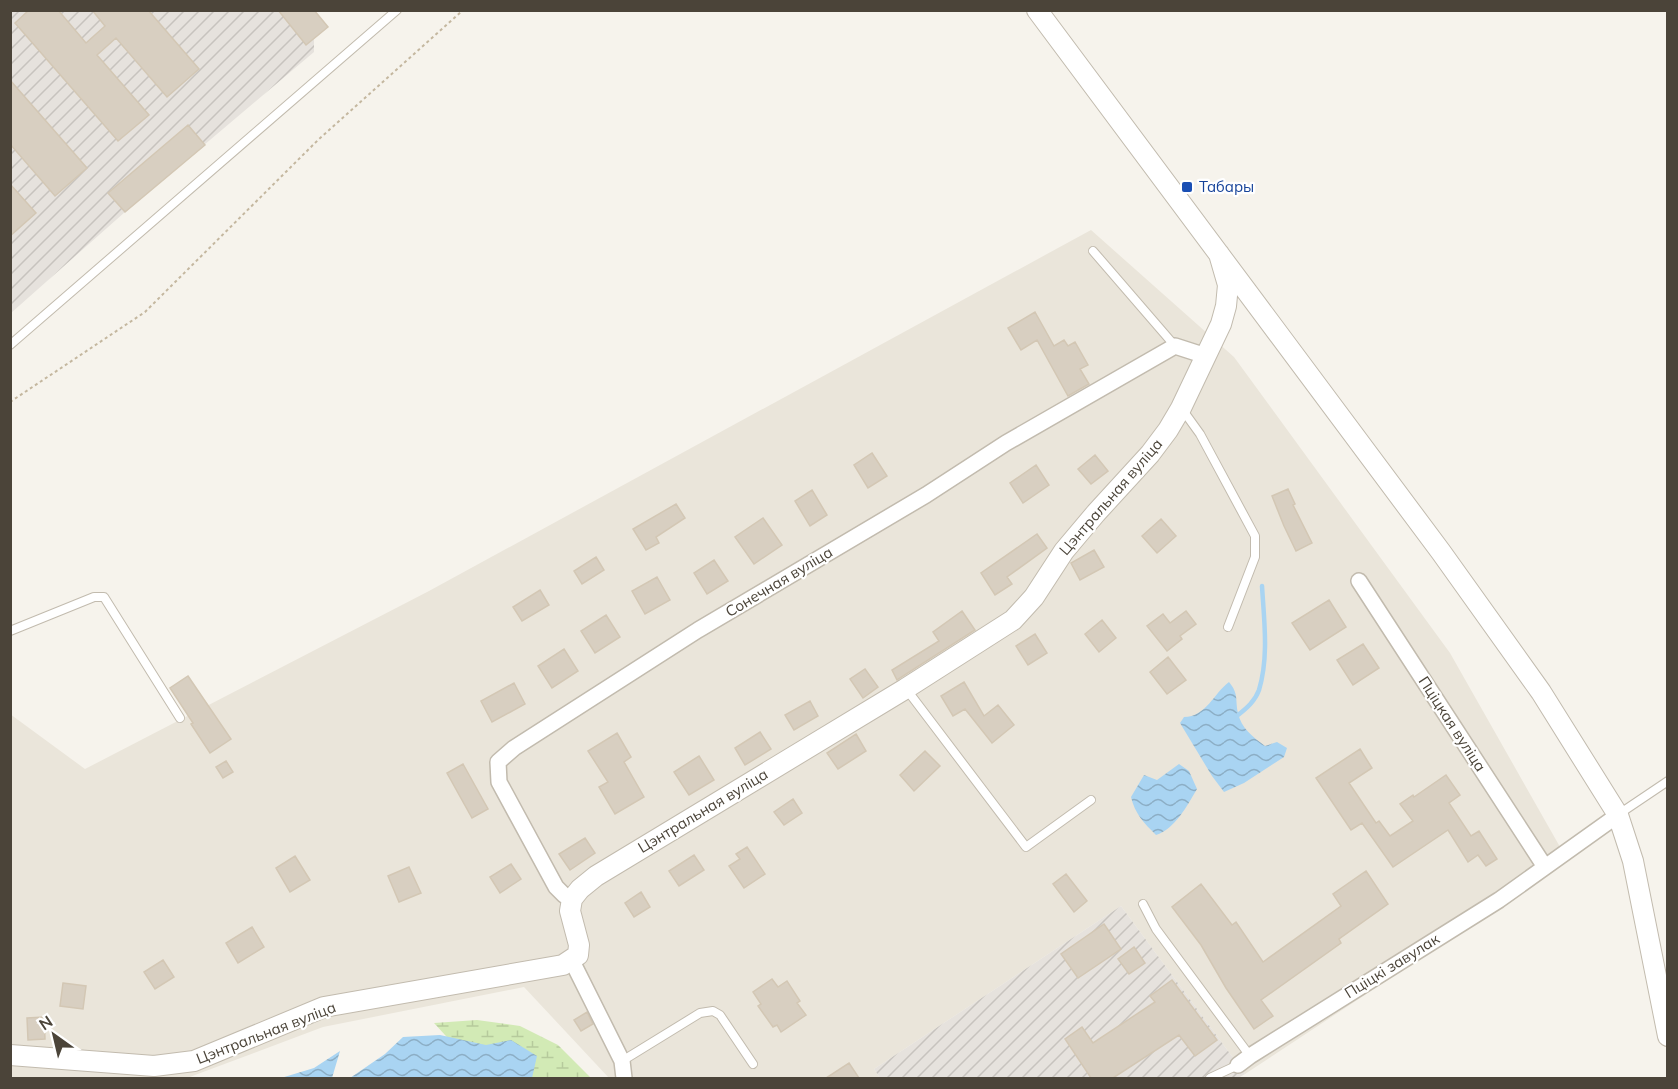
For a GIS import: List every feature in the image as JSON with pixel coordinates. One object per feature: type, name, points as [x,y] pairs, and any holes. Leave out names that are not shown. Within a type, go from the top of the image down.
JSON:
[{"type":"street","points":[[1037,10],[1441,552],[1541,692],[1617,815],[1633,861],[1668,1036]]},
{"type":"street","name":"Цэнтральная вуліца","points":[[572,899],[596,876],[1013,621],[1034,597],[1064,551],[1150,454],[1181,408],[1221,324],[1226,306],[1227,285],[1219,254]]},
{"type":"street","points":[[1221,324],[1241,310],[1250,310],[1271,323]]},
{"type":"street","points":[[1175,346],[1206,356]]},
{"type":"street","name":"Сонечная вуліца","points":[[572,899],[564,895],[556,886],[499,782],[498,762],[513,748],[698,630],[926,495],[1006,443],[1175,346]]},
{"type":"street","name":"Пціцкая вуліца","points":[[1359,581],[1545,867]]},
{"type":"street","name":"Пціцкі завулак","points":[[1244,1060],[1499,900],[1617,815]]},
{"type":"street","points":[[572,899],[570,911],[579,945],[578,955],[572,961],[622,1061],[624,1078]]},
{"type":"street","name":"Цэнтральная вуліца","points":[[10,1055],[154,1066],[194,1060],[324,1007],[420,989],[526,973],[572,961]]},
{"type":"lane","points":[[10,345],[397,10]]},
{"type":"lane","points":[[1093,251],[1175,346]]},
{"type":"lane","points":[[1181,408],[1200,434],[1255,536],[1255,557],[1228,627]]},
{"type":"lane","points":[[10,631],[94,597],[104,597],[180,718]]},
{"type":"lane","points":[[905,689],[1026,847],[1091,800]]},
{"type":"lane","points":[[1617,815],[1668,781]]},
{"type":"lane","points":[[1143,904],[1156,930],[1244,1060],[1210,1078]]},
{"type":"lane","points":[[622,1061],[700,1012],[713,1011],[720,1015],[753,1064]]},
{"type":"path","points":[[10,402],[145,312],[318,140],[463,10]]},
{"type":"shaded area","points":[[11,11],[314,11],[328,27],[314,39],[314,52],[125,212],[11,313]]},
{"type":"shaded area","points":[[1091,230],[1234,357],[1450,653],[1568,861],[1245,1074],[1121,906],[874,1069],[880,1078],[609,1078],[524,987],[323,1027],[187,1078],[11,1078],[10,714],[85,769],[429,591]]},
{"type":"shaded area","points":[[1121,906],[1245,1074],[1238,1078],[880,1078],[874,1069]]},
{"type":"green space","points":[[477,1020],[520,1026],[558,1045],[591,1078],[516,1078],[456,1047],[434,1023]]},
{"type":"water","points":[[1229,682],[1235,693],[1240,718],[1248,732],[1265,746],[1277,742],[1287,748],[1284,757],[1244,783],[1224,792],[1180,723],[1184,717],[1192,716],[1204,709]]},
{"type":"water","points":[[1179,764],[1189,771],[1197,789],[1175,822],[1156,835],[1138,813],[1131,797],[1144,775],[1157,780]]},
{"type":"water","points":[[440,1035],[486,1045],[511,1040],[537,1056],[532,1078],[350,1078],[385,1054],[403,1037]]},
{"type":"water","points":[[340,1051],[332,1078],[281,1078],[314,1068]]},
{"type":"building","points":[[29,10],[58,10],[86,43],[105,26],[92,10],[148,10],[199,69],[167,97],[116,38],[97,55],[149,115],[118,141],[15,23]]},
{"type":"building","points":[[278,10],[314,10],[328,27],[306,45]]},
{"type":"building","points":[[10,80],[87,168],[55,196],[10,144]]},
{"type":"building","points":[[188,125],[205,145],[125,212],[108,193]]},
{"type":"building","points":[[10,184],[36,213],[10,236]]},
{"type":"building","points":[[1035,312],[1054,346],[1064,340],[1068,346],[1075,342],[1088,365],[1080,369],[1089,384],[1068,396],[1037,340],[1021,350],[1008,328]]},
{"type":"building","points":[[872,453],[887,476],[868,488],[854,465]]},
{"type":"building","points":[[1095,455],[1108,471],[1091,484],[1078,469]]},
{"type":"building","points":[[1036,465],[1049,485],[1023,503],[1010,483]]},
{"type":"building","points":[[1288,489],[1295,504],[1293,505],[1312,543],[1296,551],[1272,496]]},
{"type":"building","points":[[812,490],[827,515],[810,526],[795,501]]},
{"type":"building","points":[[676,504],[685,518],[656,537],[659,543],[646,550],[633,529]]},
{"type":"building","points":[[763,518],[782,545],[754,564],[735,537]]},
{"type":"building","points":[[1161,519],[1176,536],[1157,553],[1142,536]]},
{"type":"building","points":[[1037,534],[1047,548],[1007,577],[1012,584],[995,595],[981,573]]},
{"type":"building","points":[[1094,550],[1104,567],[1080,580],[1071,563]]},
{"type":"building","points":[[596,557],[604,570],[582,584],[574,571]]},
{"type":"building","points":[[714,560],[728,581],[707,594],[694,573]]},
{"type":"building","points":[[657,577],[670,600],[645,614],[632,591]]},
{"type":"building","points":[[540,590],[549,605],[522,621],[513,607]]},
{"type":"building","points":[[1329,600],[1346,627],[1310,650],[1292,623]]},
{"type":"building","points":[[962,611],[975,630],[897,680],[892,670],[939,641],[933,632]]},
{"type":"building","points":[[1186,611],[1196,624],[1180,636],[1182,639],[1167,651],[1147,626],[1163,614],[1170,623]]},
{"type":"building","points":[[606,615],[620,637],[595,653],[581,631]]},
{"type":"building","points":[[1102,620],[1116,638],[1099,652],[1085,634]]},
{"type":"building","points":[[1035,634],[1047,653],[1028,665],[1016,646]]},
{"type":"building","points":[[1363,644],[1379,668],[1353,685],[1337,660]]},
{"type":"building","points":[[564,649],[578,671],[552,688],[538,666]]},
{"type":"building","points":[[1168,657],[1186,680],[1167,694],[1150,672]]},
{"type":"building","points":[[865,669],[878,687],[863,698],[850,679]]},
{"type":"building","points":[[188,676],[231,739],[210,753],[170,688]]},
{"type":"building","points":[[964,682],[984,716],[998,705],[1014,725],[992,743],[965,709],[953,716],[941,696]]},
{"type":"building","points":[[514,683],[525,704],[492,722],[481,701]]},
{"type":"building","points":[[810,701],[818,716],[794,730],[785,715]]},
{"type":"building","points":[[760,732],[771,749],[745,765],[735,748]]},
{"type":"building","points":[[617,733],[631,757],[624,762],[644,797],[615,814],[599,787],[608,782],[588,751]]},
{"type":"building","points":[[856,734],[866,751],[838,769],[827,753]]},
{"type":"building","points":[[1360,749],[1372,768],[1349,783],[1376,823],[1379,821],[1390,836],[1413,821],[1400,804],[1446,775],[1460,795],[1449,803],[1471,836],[1479,831],[1497,859],[1486,866],[1478,855],[1468,862],[1448,830],[1393,867],[1362,823],[1351,830],[1316,778]]},
{"type":"building","points":[[925,751],[940,766],[914,791],[900,775]]},
{"type":"building","points":[[699,756],[714,780],[689,795],[674,772]]},
{"type":"building","points":[[226,761],[233,772],[223,778],[216,767]]},
{"type":"building","points":[[463,764],[488,809],[472,818],[447,773]]},
{"type":"building","points":[[793,799],[802,813],[784,825],[774,812]]},
{"type":"building","points":[[585,838],[595,853],[570,870],[559,854]]},
{"type":"building","points":[[747,847],[765,874],[744,888],[729,866],[740,859],[736,854]]},
{"type":"building","points":[[694,855],[704,870],[679,886],[669,871]]},
{"type":"building","points":[[295,856],[310,880],[290,892],[276,868]]},
{"type":"building","points":[[511,864],[521,879],[500,893],[490,877]]},
{"type":"building","points":[[409,867],[421,893],[399,902],[388,876]]},
{"type":"building","points":[[1366,871],[1388,904],[1339,939],[1341,943],[1261,1000],[1273,1016],[1254,1029],[1226,988],[1201,945],[1172,907],[1201,884],[1232,925],[1236,922],[1263,962],[1341,906],[1333,894]]},
{"type":"building","points":[[1066,874],[1087,901],[1074,912],[1053,884]]},
{"type":"building","points":[[641,892],[650,907],[634,917],[625,903]]},
{"type":"building","points":[[1104,924],[1121,949],[1078,978],[1061,954]]},
{"type":"building","points":[[252,927],[264,947],[238,963],[226,943]]},
{"type":"building","points":[[1134,947],[1145,963],[1129,974],[1118,959]]},
{"type":"building","points":[[163,960],[174,977],[155,989],[144,972]]},
{"type":"building","points":[[772,979],[778,987],[787,981],[800,1001],[797,1003],[806,1015],[781,1032],[777,1025],[773,1027],[758,1006],[761,1004],[753,992]]},
{"type":"building","points":[[1172,980],[1217,1040],[1195,1056],[1179,1035],[1113,1078],[1091,1078],[1065,1039],[1082,1027],[1093,1043],[1155,1002],[1150,996]]},
{"type":"building","points":[[63,983],[86,986],[83,1009],[60,1006]]},
{"type":"building","points":[[587,1012],[593,1024],[581,1031],[574,1020]]},
{"type":"building","points":[[44,1017],[45,1039],[28,1040],[27,1018]]},
{"type":"building","points":[[849,1063],[859,1078],[826,1078]]},
{"type":"waterway","points":[[1238,715],[1255,698],[1262,677],[1265,638],[1262,586]]},
{"type":"place","name":"Табары","points":[[1187,187]]}]
